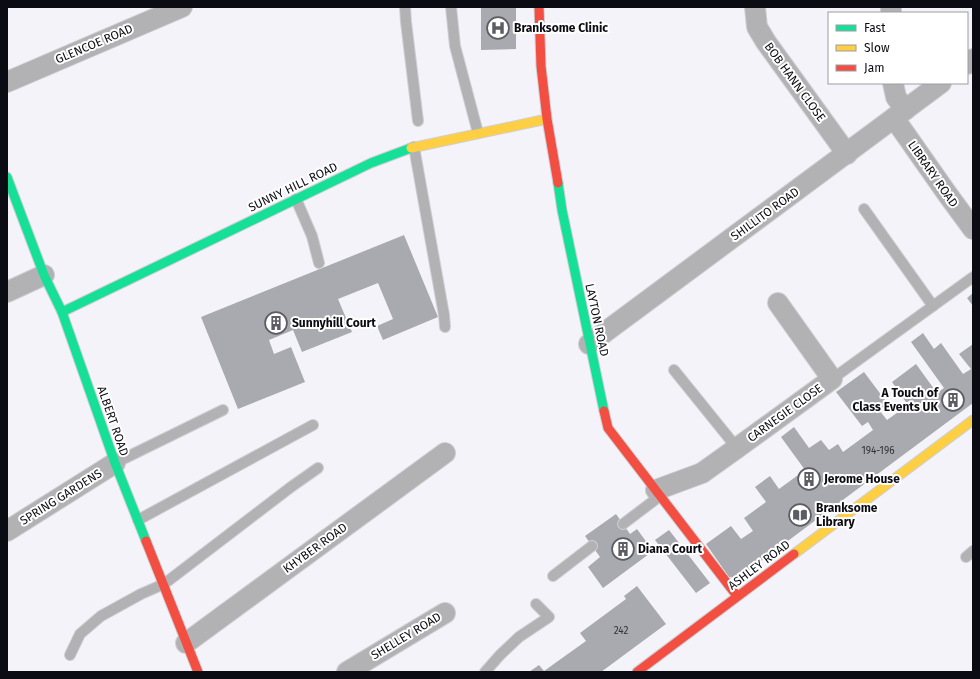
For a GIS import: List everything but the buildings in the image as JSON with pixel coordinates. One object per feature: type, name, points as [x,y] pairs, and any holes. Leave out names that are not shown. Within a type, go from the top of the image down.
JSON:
[{"type":"street","name":"GLENCOE ROAD","points":[[7,82],[182,7]]},
{"type":"street","name":"LAYTON ROAD","points":[[539,7],[541,66],[547,119],[562,210],[602,407],[608,428],[737,596]]},
{"type":"street","name":"BOB HANN CLOSE","points":[[755,7],[757,27],[766,42],[847,154]]},
{"type":"street","name":"LIBRARY ROAD","points":[[893,84],[900,114],[948,195],[973,229]]},
{"type":"street","name":"SHILLITO ROAD","points":[[589,344],[940,84]]},
{"type":"street","name":"SUNNY HILL ROAD","points":[[62,312],[371,163],[414,147],[547,119]]},
{"type":"street","name":"ALBERT ROAD","points":[[7,177],[44,275],[62,312],[115,462],[198,672]]},
{"type":"street","points":[[7,292],[44,275]]},
{"type":"street","name":"CARNEGIE CLOSE","points":[[658,493],[702,473],[832,379],[778,303]]},
{"type":"street","name":"ASHLEY ROAD","points":[[637,672],[973,420]]},
{"type":"street","name":"KHYBER ROAD","points":[[186,643],[445,453]]},
{"type":"street","name":"SPRING GARDENS","points":[[7,531],[115,462]]},
{"type":"street","name":"SHELLEY ROAD","points":[[347,672],[445,613]]},
{"type":"lane","points":[[405,7],[418,121]]},
{"type":"lane","points":[[451,7],[456,46],[478,133]]},
{"type":"lane","points":[[414,147],[445,327]]},
{"type":"lane","points":[[296,199],[312,236],[319,263]]},
{"type":"lane","points":[[864,209],[932,306]]},
{"type":"lane","points":[[832,379],[973,277]]},
{"type":"lane","points":[[674,370],[737,448]]},
{"type":"lane","points":[[115,462],[223,410]]},
{"type":"lane","points":[[138,520],[313,425]]},
{"type":"lane","points":[[70,655],[80,634],[101,616],[141,594],[164,584],[318,468]]},
{"type":"lane","points":[[623,524],[658,493]]},
{"type":"lane","points":[[553,576],[592,546]]},
{"type":"lane","points":[[485,672],[519,637],[549,617],[536,604]]},
{"type":"traffic: fast","points":[[62,312],[371,163],[411,148]]},
{"type":"traffic: fast","points":[[7,177],[44,275],[62,312],[115,463],[146,541]]},
{"type":"traffic: fast","points":[[558,183],[562,210],[604,411]]},
{"type":"traffic: slow","points":[[411,148],[547,119]]},
{"type":"traffic: slow","points":[[794,554],[973,420]]},
{"type":"traffic: jam","points":[[539,7],[541,66],[547,119],[558,183]]},
{"type":"traffic: jam","points":[[604,411],[608,428],[737,596]]},
{"type":"traffic: jam","points":[[146,541],[198,672]]},
{"type":"traffic: jam","points":[[637,672],[794,554]]},
{"type":"place","name":"Branksome Clinic","points":[[498,28]]},
{"type":"place","name":"Sunnyhill Court","points":[[276,323]]},
{"type":"place","name":"A Touch of Class Events UK","points":[[953,400]]},
{"type":"place","name":"Jerome House","points":[[809,479]]},
{"type":"place","name":"Branksome Library","points":[[800,515]]},
{"type":"place","name":"Diana Court","points":[[623,549]]}]
